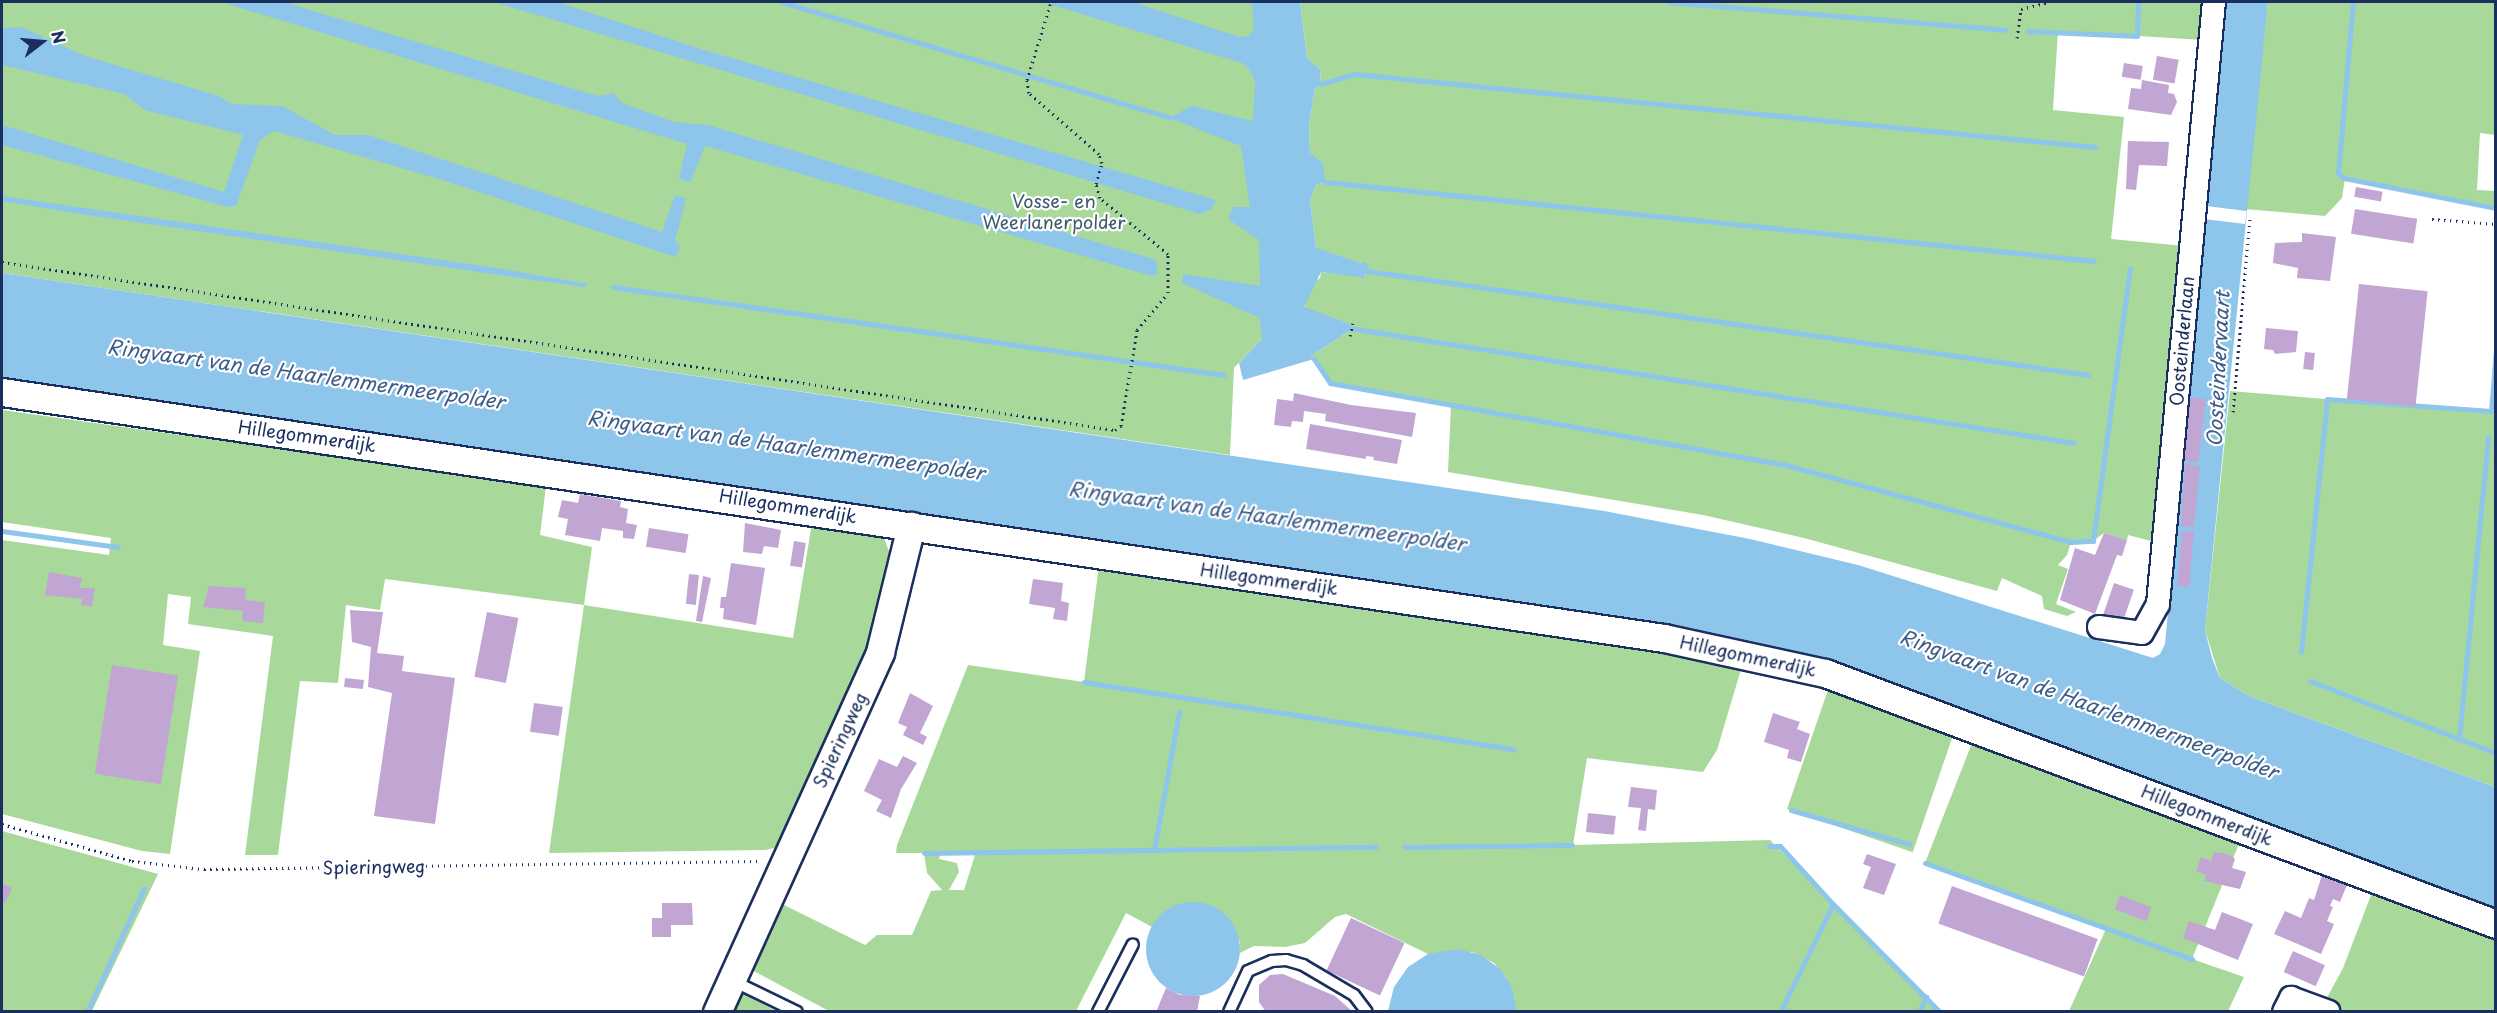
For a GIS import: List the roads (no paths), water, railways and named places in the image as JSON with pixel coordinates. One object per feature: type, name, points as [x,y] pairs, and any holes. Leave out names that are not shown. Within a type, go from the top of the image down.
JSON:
[{"type":"street","name":"Oosteinderlaan","points":[[2099,627],[2142,633],[2158,604],[2214,2]]},
{"type":"street","name":"Hillegommerdijk","points":[[2,392],[1664,638],[1825,673],[2496,924]]},
{"type":"street","name":"Spieringweg","points":[[717,1011],[880,652],[910,526]]},
{"type":"street","points":[[2284,1011],[2291,998],[2329,1011]]},
{"type":"lane","points":[[1098,1011],[1133,944]]},
{"type":"lane","points":[[1228,1011],[1248,970],[1272,961],[1286,960],[1303,965],[1354,995],[1367,1011]]},
{"type":"lane","points":[[731,980],[797,1011]]},
{"type":"water","points":[[221,2],[283,2],[598,96],[613,93],[622,103],[674,122],[708,125],[1156,260],[1158,274],[1152,276],[705,146],[690,183],[679,178],[687,144]]},
{"type":"water","points":[[494,2],[557,2],[704,50],[1216,200],[1212,209],[1200,214]]},
{"type":"water","points":[[1042,2],[1132,2],[1240,37],[1249,36],[1254,29],[1252,2],[1300,2],[1307,58],[1320,69],[1321,84],[1315,89],[1309,124],[1310,153],[1323,163],[1325,182],[1316,185],[1310,200],[1316,248],[1364,264],[1366,278],[1321,272],[1304,307],[1350,324],[1349,331],[1311,356],[1314,359],[1243,380],[1239,363],[1262,339],[1260,318],[1182,283],[1183,274],[1260,286],[1259,240],[1228,219],[1233,207],[1250,207],[1241,146],[1170,118],[1191,106],[1253,121],[1255,80],[1242,63]]},
{"type":"water","points":[[2225,2],[2268,2],[2205,630],[2212,658],[2220,678],[2249,696],[2495,787],[2495,908],[1848,671],[2,381],[2,273],[1604,511],[1750,539],[1858,565],[2153,658],[2160,654],[2165,644]]},
{"type":"water","points":[[21,27],[85,56],[219,96],[232,104],[282,106],[335,135],[368,135],[662,232],[675,195],[686,199],[675,241],[680,245],[676,257],[439,179],[274,131],[260,140],[236,206],[228,207],[2,145],[2,125],[224,192],[243,135],[145,110],[124,94],[2,65],[2,28]]},
{"type":"water","points":[[2,196],[503,269],[588,284],[585,287],[555,283],[87,215],[2,201]]},
{"type":"water","points":[[1193,902],[1211,906],[1226,916],[1236,931],[1240,949],[1236,967],[1226,982],[1211,992],[1193,996],[1175,992],[1160,982],[1150,967],[1146,949],[1150,931],[1160,916],[1175,906]]},
{"type":"water","points":[[1458,949],[1481,955],[1500,969],[1511,985],[1517,1011],[1388,1011],[1394,987],[1408,967],[1428,954]]},
{"type":"waterway","points":[[782,2],[1170,118]]},
{"type":"waterway","points":[[1668,2],[2006,30]]},
{"type":"waterway","points":[[2027,31],[2137,36],[2138,2]]},
{"type":"waterway","points":[[2353,2],[2338,173],[2344,178],[2496,208]]},
{"type":"waterway","points":[[1321,84],[1354,74],[2095,147]]},
{"type":"waterway","points":[[1325,182],[2094,261]]},
{"type":"waterway","points":[[1364,264],[1367,271],[2089,375]]},
{"type":"waterway","points":[[1314,359],[1330,383],[1782,464],[2071,542],[2093,541],[2130,268]]},
{"type":"waterway","points":[[613,287],[1224,375]]},
{"type":"waterway","points":[[1349,328],[2074,443]]},
{"type":"waterway","points":[[2301,652],[2327,399],[2491,411],[2496,350]]},
{"type":"waterway","points":[[2459,739],[2488,436]]},
{"type":"waterway","points":[[2,531],[118,547]]},
{"type":"waterway","points":[[2310,681],[2496,753]]},
{"type":"waterway","points":[[1084,682],[1514,749]]},
{"type":"waterway","points":[[1154,850],[1179,712]]},
{"type":"waterway","points":[[1791,810],[1909,844]]},
{"type":"waterway","points":[[1404,847],[1572,845]]},
{"type":"waterway","points":[[1769,846],[1780,846],[1833,904],[1780,1012]]},
{"type":"waterway","points":[[924,853],[1376,847]]},
{"type":"waterway","points":[[1925,863],[2192,959]]},
{"type":"waterway","points":[[87,1012],[144,888]]},
{"type":"waterway","points":[[1833,904],[1940,1012]]},
{"type":"waterway","points":[[1919,1012],[1926,997]]},
{"type":"park label","name":"Vosse- en Weerlanerpolder","points":[[1054,212]]},
{"type":"water label","name":"Oosteindervaart","points":[[2218,369]]},
{"type":"water label","name":"Ringvaart van de Haarlemmermeerpolder","points":[[306,374]]},
{"type":"water label","name":"Ringvaart van de Haarlemmermeerpolder","points":[[786,445]]},
{"type":"water label","name":"Ringvaart van de Haarlemmermeerpolder","points":[[1267,516]]},
{"type":"water label","name":"Ringvaart van de Haarlemmermeerpolder","points":[[2089,704]]}]
